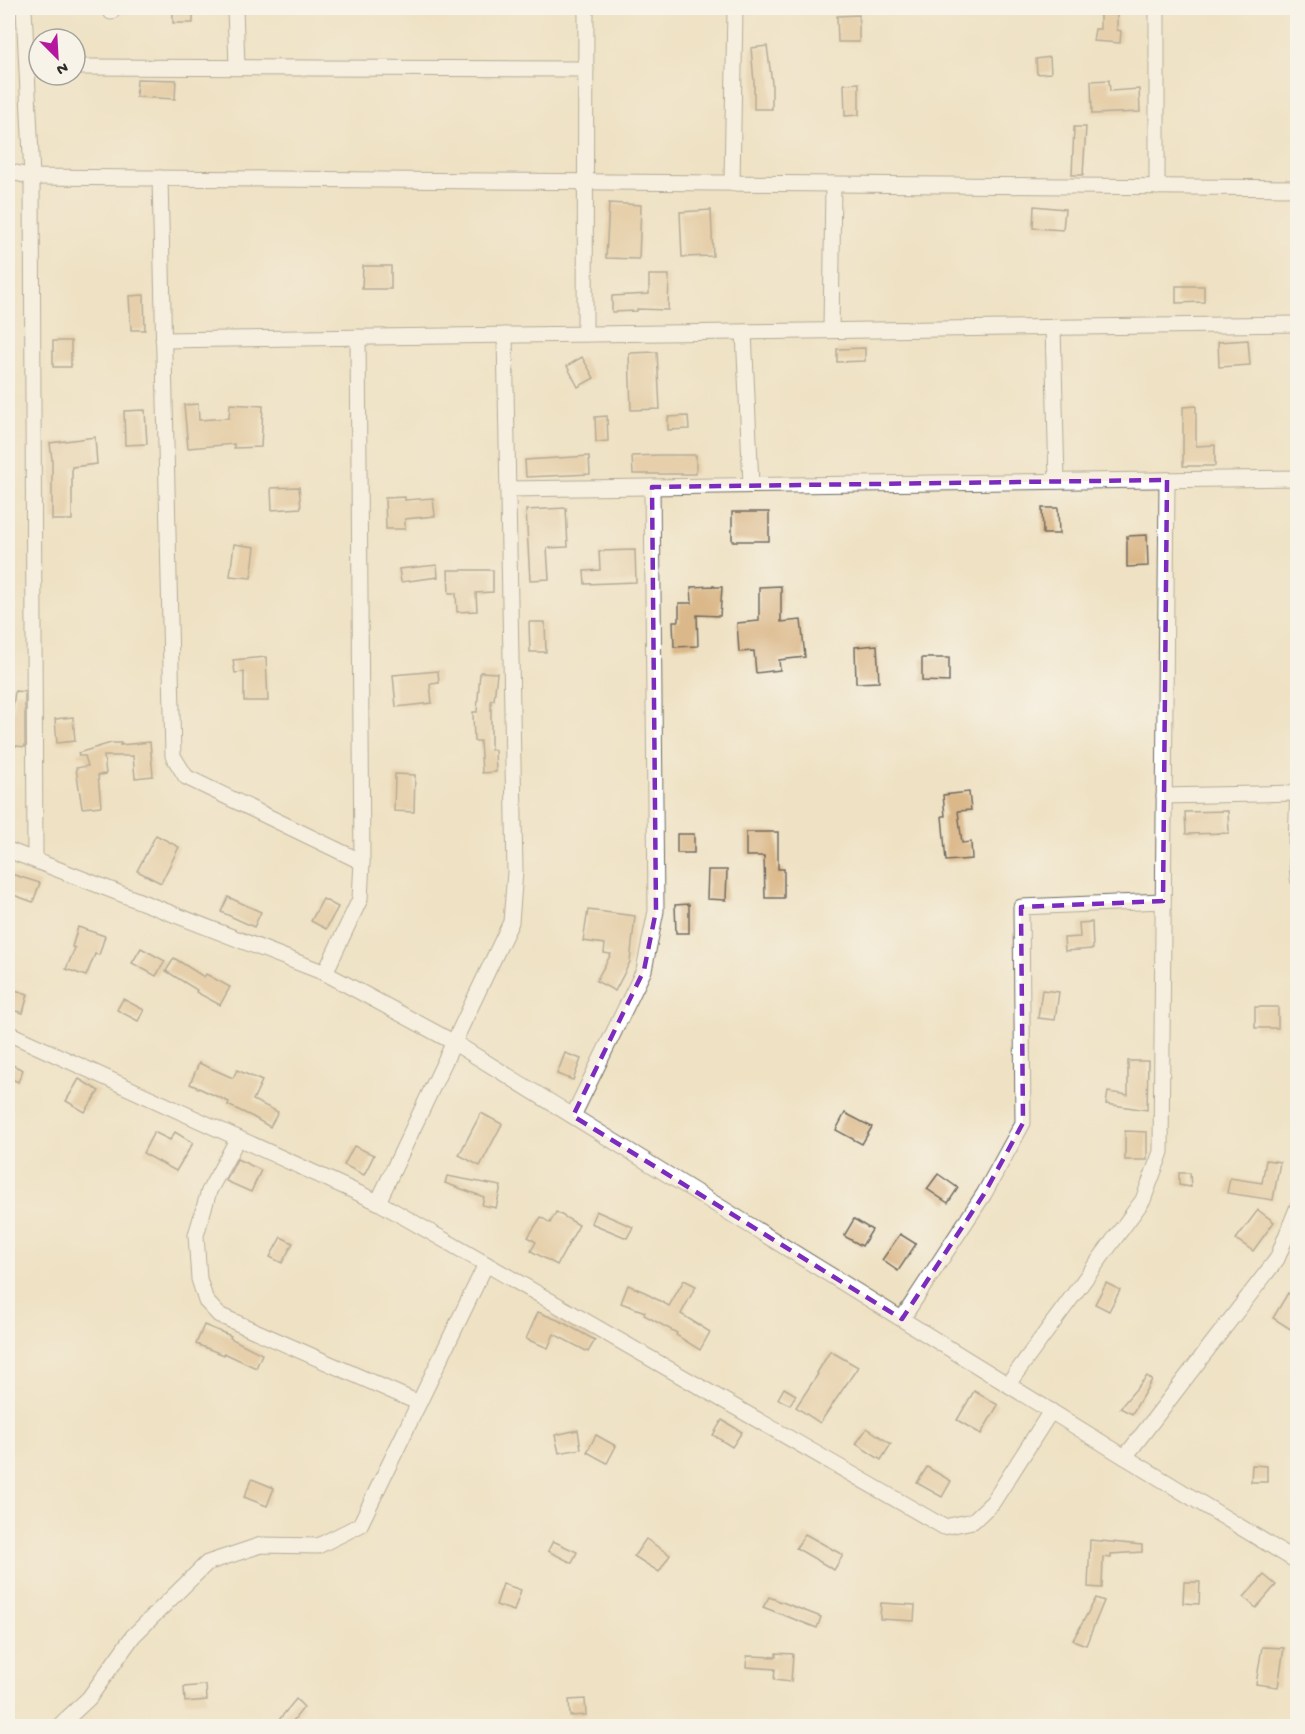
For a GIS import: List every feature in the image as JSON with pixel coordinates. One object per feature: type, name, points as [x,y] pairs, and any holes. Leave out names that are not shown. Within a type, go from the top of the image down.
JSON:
[{"type":"street","points":[[24,8],[27,28]]},
{"type":"street","points":[[235,8],[237,67]]},
{"type":"street","points":[[585,334],[586,8]]},
{"type":"street","points":[[732,183],[735,8]]},
{"type":"street","points":[[1157,8],[1157,187]]},
{"type":"street","points":[[87,67],[586,69]]},
{"type":"street","points":[[33,87],[35,860]]},
{"type":"street","points":[[8,171],[32,177],[1298,188]]},
{"type":"street","points":[[160,178],[173,756],[186,777],[362,862]]},
{"type":"street","points":[[831,330],[833,184]]},
{"type":"street","points":[[163,340],[1298,324]]},
{"type":"street","points":[[1053,327],[1057,481]]},
{"type":"street","points":[[744,332],[751,486]]},
{"type":"street","points":[[378,1202],[511,922],[515,872],[505,335]]},
{"type":"street","points":[[325,973],[360,899],[362,862],[358,338]]},
{"type":"street","points":[[508,489],[1298,478]]},
{"type":"street","points":[[1008,1384],[1143,1200],[1161,1152],[1167,480]]},
{"type":"street","points":[[573,1116],[644,970],[656,911],[652,487]]},
{"type":"street","points":[[1298,788],[1296,844],[1298,879]]},
{"type":"street","points":[[1164,796],[1297,793]]},
{"type":"street","points":[[8,850],[325,973],[453,1042],[1298,1562]]},
{"type":"street","points":[[902,1319],[984,1194],[1023,1123],[1021,907],[1163,901]]},
{"type":"street","points":[[8,1033],[378,1202],[944,1527],[973,1521],[993,1502],[1051,1411]]},
{"type":"street","points":[[238,1138],[208,1191],[196,1235],[199,1279],[206,1301],[219,1315],[419,1403]]},
{"type":"street","points":[[1125,1457],[1276,1259],[1298,1206]]},
{"type":"street","points":[[59,1726],[89,1698],[133,1636],[207,1563],[261,1545],[318,1546],[360,1525],[486,1264]]},
{"type":"highlighted area","points":[[1167,480],[1163,901],[1021,907],[1023,1123],[984,1194],[902,1319],[573,1116],[644,970],[656,911],[652,487]]},
{"type":"building","points":[[173,8],[193,8],[193,23],[173,23]]},
{"type":"building","points":[[1100,10],[1117,10],[1117,30],[1121,31],[1120,43],[1093,41],[1095,29],[1100,29]]},
{"type":"building","points":[[859,15],[859,42],[838,42],[837,16]]},
{"type":"building","points":[[767,46],[772,83],[772,109],[754,109],[751,48]]},
{"type":"building","points":[[1050,57],[1051,73],[1037,74],[1036,59]]},
{"type":"building","points":[[137,79],[176,80],[175,99],[136,97]]},
{"type":"building","points":[[1109,80],[1110,91],[1139,89],[1140,112],[1092,114],[1091,81]]},
{"type":"building","points":[[859,83],[859,115],[845,116],[844,84]]},
{"type":"building","points":[[1074,127],[1086,127],[1083,175],[1072,175]]},
{"type":"building","points":[[609,203],[641,205],[639,259],[606,258]]},
{"type":"building","points":[[1034,206],[1065,209],[1063,230],[1033,228]]},
{"type":"building","points":[[711,210],[713,256],[682,257],[680,212]]},
{"type":"building","points":[[363,266],[391,266],[391,289],[362,289]]},
{"type":"building","points":[[649,275],[669,275],[668,310],[637,309],[637,311],[612,312],[612,296],[649,294]]},
{"type":"building","points":[[1176,286],[1204,286],[1204,302],[1176,303]]},
{"type":"building","points":[[144,295],[145,330],[131,330],[129,296]]},
{"type":"building","points":[[1248,340],[1250,365],[1219,367],[1218,342]]},
{"type":"building","points":[[53,341],[71,341],[71,367],[53,367]]},
{"type":"building","points":[[865,348],[865,361],[837,362],[837,349]]},
{"type":"building","points":[[657,352],[660,409],[631,410],[629,353]]},
{"type":"building","points":[[582,357],[594,378],[578,387],[567,366]]},
{"type":"building","points":[[198,404],[199,420],[229,418],[230,404],[263,406],[261,447],[234,448],[234,444],[188,448],[184,405]]},
{"type":"building","points":[[1196,406],[1196,446],[1215,445],[1215,466],[1183,466],[1183,407]]},
{"type":"building","points":[[145,410],[147,444],[125,445],[124,411]]},
{"type":"building","points":[[607,416],[608,441],[596,442],[595,417]]},
{"type":"building","points":[[688,416],[689,429],[668,430],[668,417]]},
{"type":"building","points":[[95,437],[97,464],[72,467],[72,520],[52,520],[50,443]]},
{"type":"building","points":[[696,455],[696,474],[633,474],[632,456]]},
{"type":"building","points":[[589,456],[590,474],[526,477],[525,460]]},
{"type":"building","points":[[299,487],[301,508],[272,510],[271,488]]},
{"type":"building","points":[[405,497],[405,500],[433,498],[435,516],[405,519],[405,529],[386,529],[385,498]]},
{"type":"building","points":[[566,508],[568,547],[547,548],[549,579],[530,580],[526,510]]},
{"type":"building","points":[[1042,508],[1058,508],[1059,534],[1043,534]]},
{"type":"building","points":[[732,512],[769,512],[769,541],[732,541]]},
{"type":"building","points":[[1147,535],[1148,566],[1127,567],[1127,536]]},
{"type":"building","points":[[234,544],[255,547],[251,578],[230,576]]},
{"type":"building","points":[[635,550],[636,582],[585,584],[584,571],[600,570],[599,551]]},
{"type":"building","points":[[437,565],[438,577],[401,582],[399,569]]},
{"type":"building","points":[[448,570],[493,570],[493,592],[476,593],[477,611],[457,612],[456,593],[449,593]]},
{"type":"building","points":[[781,586],[781,622],[801,620],[805,657],[779,660],[780,670],[756,673],[754,651],[739,652],[737,623],[759,621],[759,587]]},
{"type":"building","points":[[691,587],[722,587],[720,616],[697,615],[698,646],[674,647],[673,621],[679,621],[679,603],[692,603]]},
{"type":"building","points":[[529,622],[545,622],[546,652],[530,652]]},
{"type":"building","points":[[877,645],[879,682],[856,683],[855,647]]},
{"type":"building","points":[[266,657],[268,701],[244,701],[244,672],[235,673],[233,660]]},
{"type":"building","points":[[922,658],[949,658],[949,682],[922,681]]},
{"type":"building","points":[[438,671],[439,683],[430,684],[432,703],[396,707],[393,675]]},
{"type":"building","points":[[480,672],[497,673],[494,700],[491,700],[491,750],[495,750],[496,772],[482,773],[480,741],[474,741],[473,712],[477,712]]},
{"type":"building","points":[[15,691],[25,692],[25,747],[8,745]]},
{"type":"building","points":[[73,717],[75,741],[57,743],[55,719]]},
{"type":"building","points":[[150,742],[153,776],[135,778],[133,756],[104,756],[106,774],[98,775],[101,806],[82,808],[76,768],[88,766],[85,756],[79,756],[78,753],[111,743],[121,743],[120,745]]},
{"type":"building","points":[[395,774],[415,775],[414,812],[394,811]]},
{"type":"building","points":[[969,792],[971,810],[958,811],[962,843],[971,842],[972,859],[946,861],[942,816],[945,816],[943,795]]},
{"type":"building","points":[[1228,811],[1229,833],[1186,834],[1185,812]]},
{"type":"building","points":[[746,832],[778,832],[778,869],[784,869],[784,898],[765,898],[764,856],[746,856]]},
{"type":"building","points":[[677,834],[694,834],[694,853],[677,853]]},
{"type":"building","points":[[156,835],[179,847],[161,883],[137,871]]},
{"type":"building","points":[[708,870],[727,870],[726,900],[707,899]]},
{"type":"building","points":[[11,874],[40,883],[33,902],[8,893]]},
{"type":"building","points":[[228,897],[261,912],[254,927],[221,912]]},
{"type":"building","points":[[323,899],[338,907],[326,929],[311,921]]},
{"type":"building","points":[[689,904],[689,933],[676,933],[675,905]]},
{"type":"building","points":[[588,910],[635,916],[630,962],[615,991],[596,981],[611,954],[604,953],[605,944],[583,941]]},
{"type":"building","points":[[1092,922],[1093,949],[1065,951],[1064,938],[1080,937],[1079,923]]},
{"type":"building","points":[[78,927],[105,936],[99,955],[95,954],[86,976],[66,969],[75,948],[72,947]]},
{"type":"building","points":[[141,948],[165,961],[156,976],[132,963]]},
{"type":"building","points":[[174,958],[204,977],[206,974],[230,987],[220,1005],[166,971]]},
{"type":"building","points":[[8,988],[28,994],[23,1013],[8,1009]]},
{"type":"building","points":[[1042,990],[1059,992],[1055,1020],[1038,1018]]},
{"type":"building","points":[[123,999],[144,1010],[138,1021],[117,1010]]},
{"type":"building","points":[[1255,1007],[1278,1007],[1278,1028],[1255,1028]]},
{"type":"building","points":[[565,1053],[581,1059],[573,1080],[557,1074]]},
{"type":"building","points":[[1128,1061],[1148,1061],[1147,1110],[1106,1104],[1108,1092],[1128,1095]]},
{"type":"building","points":[[8,1063],[23,1070],[18,1082],[8,1077]]},
{"type":"building","points":[[199,1063],[233,1078],[237,1070],[262,1081],[253,1100],[278,1112],[270,1127],[228,1105],[229,1102],[190,1084]]},
{"type":"building","points":[[79,1079],[99,1091],[85,1112],[66,1101]]},
{"type":"building","points":[[481,1113],[502,1124],[480,1166],[459,1155]]},
{"type":"building","points":[[845,1113],[872,1127],[862,1144],[836,1130]]},
{"type":"building","points":[[1125,1131],[1147,1132],[1147,1160],[1125,1160]]},
{"type":"building","points":[[154,1132],[170,1140],[175,1132],[193,1143],[176,1171],[143,1153]]},
{"type":"building","points":[[354,1146],[374,1155],[364,1175],[344,1165]]},
{"type":"building","points":[[237,1159],[261,1170],[251,1192],[226,1181]]},
{"type":"building","points":[[1266,1160],[1280,1162],[1273,1200],[1227,1193],[1230,1178],[1262,1183]]},
{"type":"building","points":[[1179,1173],[1190,1173],[1191,1187],[1179,1185]]},
{"type":"building","points":[[938,1174],[958,1188],[948,1203],[927,1189]]},
{"type":"building","points":[[447,1176],[501,1186],[496,1208],[482,1205],[484,1197],[445,1183]]},
{"type":"building","points":[[1258,1210],[1274,1222],[1253,1251],[1236,1239]]},
{"type":"building","points":[[596,1211],[633,1227],[627,1238],[591,1223]]},
{"type":"building","points":[[556,1212],[579,1225],[557,1265],[531,1251],[536,1242],[528,1237],[541,1217],[550,1223]]},
{"type":"building","points":[[854,1219],[872,1230],[862,1246],[844,1236]]},
{"type":"building","points":[[900,1234],[916,1244],[898,1271],[882,1260]]},
{"type":"building","points":[[281,1237],[293,1243],[282,1263],[270,1257]]},
{"type":"building","points":[[684,1280],[696,1286],[681,1314],[710,1332],[700,1350],[676,1335],[677,1333],[644,1315],[645,1312],[621,1303],[628,1285],[669,1306]]},
{"type":"building","points":[[1106,1283],[1120,1290],[1109,1311],[1095,1304]]},
{"type":"building","points":[[1288,1293],[1298,1299],[1298,1321],[1292,1330],[1273,1318]]},
{"type":"building","points":[[538,1312],[595,1340],[588,1352],[554,1334],[548,1348],[526,1339]]},
{"type":"building","points":[[204,1325],[231,1336],[230,1338],[262,1354],[256,1368],[224,1353],[224,1355],[196,1344]]},
{"type":"building","points":[[830,1351],[858,1367],[820,1423],[796,1407]]},
{"type":"building","points":[[1147,1376],[1152,1380],[1132,1414],[1120,1408]]},
{"type":"building","points":[[784,1388],[796,1395],[790,1405],[778,1399]]},
{"type":"building","points":[[974,1391],[998,1405],[981,1434],[957,1420]]},
{"type":"building","points":[[722,1420],[742,1432],[732,1447],[713,1435]]},
{"type":"building","points":[[867,1428],[891,1444],[881,1460],[856,1444]]},
{"type":"building","points":[[578,1430],[581,1449],[559,1453],[555,1435]]},
{"type":"building","points":[[596,1435],[616,1446],[607,1463],[587,1452]]},
{"type":"building","points":[[1252,1465],[1267,1466],[1267,1482],[1251,1482]]},
{"type":"building","points":[[927,1467],[951,1481],[942,1497],[917,1483]]},
{"type":"building","points":[[252,1479],[274,1488],[267,1506],[244,1497]]},
{"type":"building","points":[[805,1534],[843,1555],[834,1570],[796,1548]]},
{"type":"building","points":[[646,1539],[670,1555],[659,1572],[634,1556]]},
{"type":"building","points":[[1090,1540],[1142,1545],[1142,1552],[1111,1554],[1111,1558],[1103,1557],[1102,1588],[1088,1587]]},
{"type":"building","points":[[553,1541],[577,1552],[572,1563],[548,1551]]},
{"type":"building","points":[[1264,1575],[1276,1585],[1256,1608],[1244,1597]]},
{"type":"building","points":[[1184,1582],[1200,1582],[1199,1604],[1183,1603]]},
{"type":"building","points":[[503,1584],[521,1590],[514,1611],[496,1605]]},
{"type":"building","points":[[769,1597],[821,1617],[817,1628],[763,1607]]},
{"type":"building","points":[[1096,1598],[1104,1601],[1086,1645],[1073,1640]]},
{"type":"building","points":[[881,1603],[915,1605],[914,1621],[880,1619]]},
{"type":"building","points":[[1262,1647],[1284,1648],[1278,1687],[1256,1684]]},
{"type":"building","points":[[776,1653],[793,1654],[791,1682],[774,1680],[775,1669],[746,1667],[747,1656],[776,1657]]},
{"type":"building","points":[[206,1685],[207,1700],[185,1702],[184,1687]]},
{"type":"building","points":[[296,1699],[304,1707],[289,1726],[274,1726]]},
{"type":"building","points":[[585,1699],[586,1715],[570,1716],[569,1700]]}]
